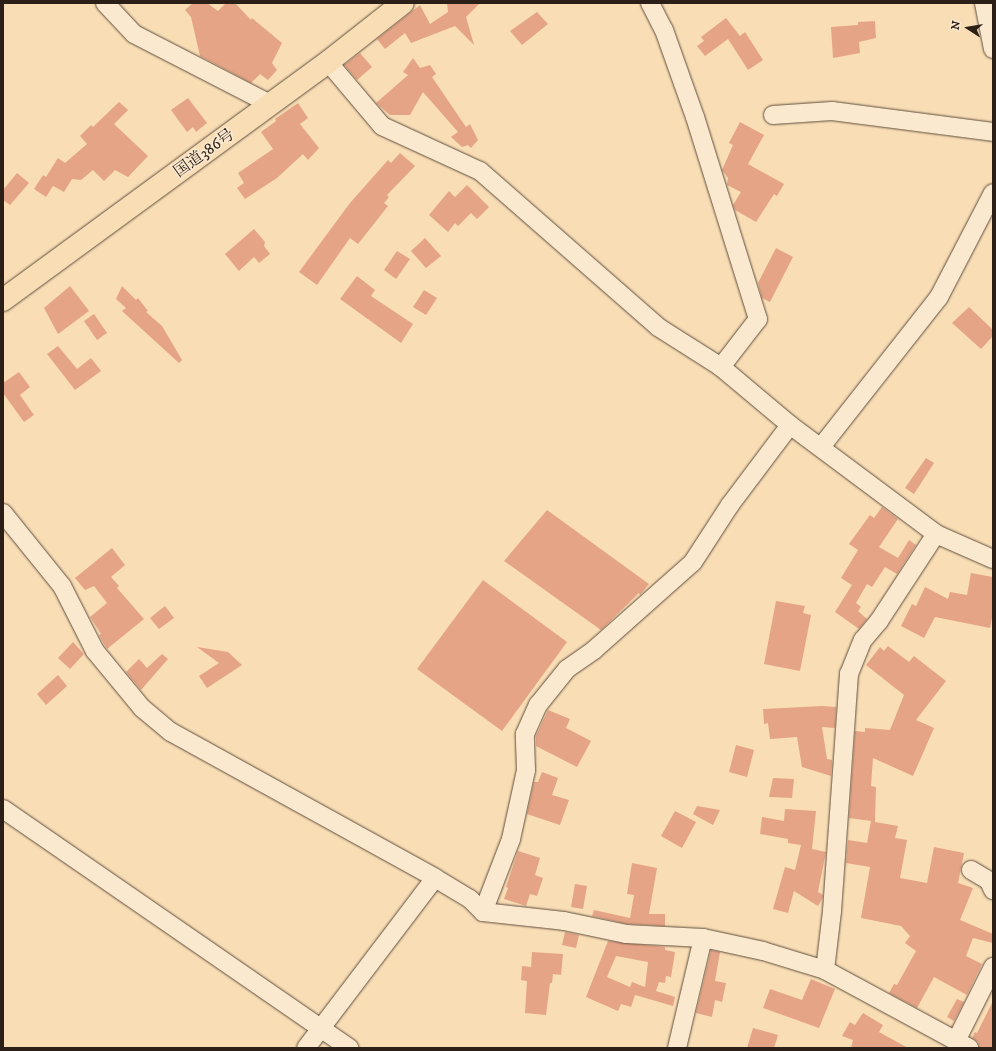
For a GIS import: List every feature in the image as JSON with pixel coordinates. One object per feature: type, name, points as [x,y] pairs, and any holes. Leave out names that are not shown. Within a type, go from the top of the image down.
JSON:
[{"type":"highway","name":"国道386号","points":[[3,300],[328,62],[403,3]]},
{"type":"street","points":[[105,3],[134,34],[270,104]]},
{"type":"street","points":[[650,3],[664,30],[695,117],[758,319],[721,367]]},
{"type":"street","points":[[984,3],[993,50]]},
{"type":"street","points":[[328,62],[382,126],[480,171],[658,327],[721,367],[790,425],[821,446],[936,534],[993,559]]},
{"type":"street","points":[[773,115],[832,111],[993,132]]},
{"type":"street","points":[[821,446],[939,297],[993,193]]},
{"type":"street","points":[[483,912],[511,839],[526,770],[525,734],[538,705],[568,669],[594,650],[693,562],[730,505],[790,425]]},
{"type":"street","points":[[3,513],[62,586],[95,651],[142,708],[171,732],[436,878],[470,898],[483,912],[564,921],[626,934],[702,938],[763,951],[825,970],[963,1044],[993,966]]},
{"type":"street","points":[[825,970],[832,911],[849,674],[862,640],[879,621],[936,534]]},
{"type":"street","points":[[3,809],[350,1048]]},
{"type":"street","points":[[971,870],[989,881],[993,890]]},
{"type":"street","points":[[306,1048],[320,1027],[436,878]]},
{"type":"street","points":[[677,1048],[702,938]]},
{"type":"building","points":[[193,3],[207,3],[218,11],[226,3],[235,3],[251,20],[252,18],[282,43],[272,63],[277,70],[268,80],[260,74],[251,83],[200,56],[191,17],[185,10]]},
{"type":"building","points":[[447,3],[480,3],[466,17],[474,45],[455,26],[411,43],[405,33],[385,49],[377,39],[420,5],[430,24],[448,12]]},
{"type":"building","points":[[537,12],[548,24],[522,45],[510,31]]},
{"type":"building","points":[[726,18],[740,36],[745,32],[763,60],[748,70],[728,39],[705,56],[697,46],[704,41],[701,37]]},
{"type":"building","points":[[875,21],[876,38],[859,42],[860,53],[833,58],[831,27],[858,25],[858,22]]},
{"type":"building","points":[[360,53],[372,67],[357,80],[344,65]]},
{"type":"building","points":[[413,58],[420,68],[430,65],[436,74],[432,77],[466,127],[470,124],[478,140],[471,148],[468,145],[462,147],[451,137],[458,132],[423,92],[410,115],[390,115],[376,103],[408,75],[403,72]]},
{"type":"building","points":[[188,98],[207,123],[196,132],[193,127],[187,132],[171,110]]},
{"type":"building","points":[[119,102],[128,110],[114,124],[148,156],[128,177],[115,170],[104,181],[93,170],[81,180],[72,179],[64,192],[53,186],[46,197],[34,189],[43,175],[46,177],[58,158],[65,163],[87,144],[80,136],[91,125],[93,127]]},
{"type":"building","points":[[298,103],[308,118],[300,124],[319,148],[308,160],[303,154],[277,178],[245,199],[237,188],[244,183],[238,173],[273,149],[261,132],[276,121],[275,119]]},
{"type":"building","points":[[740,122],[764,135],[748,164],[784,184],[777,196],[774,194],[756,222],[735,210],[733,205],[741,192],[727,185],[728,178],[722,170],[733,145],[729,143]]},
{"type":"building","points":[[400,153],[415,166],[387,195],[389,197],[384,203],[388,206],[358,244],[350,238],[317,285],[299,272],[350,203],[388,160],[391,163]]},
{"type":"building","points":[[17,173],[29,183],[10,205],[3,200],[3,190]]},
{"type":"building","points":[[467,185],[489,207],[477,219],[471,213],[458,226],[455,223],[448,232],[429,215],[449,191],[455,197]]},
{"type":"building","points":[[254,229],[265,242],[264,246],[270,254],[259,263],[254,257],[239,271],[225,254]]},
{"type":"building","points":[[425,238],[441,256],[426,268],[411,251]]},
{"type":"building","points":[[776,248],[793,257],[770,302],[762,298],[758,283]]},
{"type":"building","points":[[397,251],[410,259],[396,279],[384,270]]},
{"type":"building","points":[[357,276],[375,290],[371,296],[413,324],[401,343],[340,299]]},
{"type":"building","points":[[70,286],[89,311],[58,334],[44,308]]},
{"type":"building","points":[[122,286],[136,300],[138,298],[148,311],[146,312],[162,326],[182,360],[179,363],[122,311],[126,308],[116,299]]},
{"type":"building","points":[[424,290],[437,298],[426,315],[413,307]]},
{"type":"building","points":[[969,307],[993,330],[993,336],[981,349],[952,323]]},
{"type":"building","points":[[94,314],[107,333],[97,340],[84,321]]},
{"type":"building","points":[[58,346],[77,369],[91,358],[101,371],[75,390],[47,354]]},
{"type":"building","points":[[19,372],[30,387],[20,395],[34,415],[24,422],[3,393],[3,383]]},
{"type":"building","points":[[926,458],[934,463],[914,494],[905,488]]},
{"type":"building","points":[[882,507],[898,519],[879,547],[898,558],[909,540],[916,545],[897,574],[885,567],[872,587],[867,584],[856,603],[861,607],[858,611],[867,619],[859,629],[835,612],[852,585],[841,578],[858,550],[849,544],[870,515],[874,518]]},
{"type":"building","points":[[547,510],[649,584],[640,595],[639,593],[601,630],[504,561]]},
{"type":"building","points":[[112,548],[125,565],[111,577],[119,586],[117,588],[144,619],[107,649],[99,635],[101,634],[90,617],[107,603],[94,586],[85,590],[75,578]]},
{"type":"building","points":[[971,573],[993,577],[993,613],[990,628],[935,617],[924,638],[901,626],[912,604],[916,606],[925,587],[948,599],[950,592],[967,595]]},
{"type":"building","points":[[483,580],[567,642],[502,731],[417,669]]},
{"type":"building","points":[[776,601],[805,606],[803,613],[811,615],[800,671],[764,664]]},
{"type":"building","points":[[165,606],[174,618],[159,629],[150,618]]},
{"type":"building","points":[[73,642],[84,654],[70,669],[58,658]]},
{"type":"building","points":[[888,646],[909,662],[914,656],[946,681],[916,720],[934,728],[913,776],[873,758],[871,786],[876,787],[875,822],[898,826],[895,838],[907,840],[900,878],[927,883],[934,847],[964,853],[958,883],[973,888],[960,920],[993,934],[993,943],[973,938],[966,956],[982,964],[967,995],[934,977],[917,1008],[889,993],[894,984],[897,985],[916,951],[905,943],[910,936],[901,926],[861,918],[870,867],[846,863],[848,840],[867,843],[871,821],[849,818],[855,731],[865,732],[865,728],[890,730],[904,695],[866,665],[880,647],[884,651]]},
{"type":"building","points":[[197,647],[228,652],[242,665],[207,688],[199,676],[219,663]]},
{"type":"building","points":[[162,654],[168,659],[141,690],[126,672],[139,659],[147,668]]},
{"type":"building","points":[[58,675],[67,686],[46,705],[37,694]]},
{"type":"building","points":[[822,706],[836,707],[835,728],[822,727],[827,759],[832,760],[831,776],[802,767],[797,737],[770,739],[768,723],[764,724],[763,709]]},
{"type":"building","points":[[548,710],[570,719],[566,728],[591,741],[577,767],[536,746],[536,736]]},
{"type":"building","points":[[736,745],[754,750],[747,777],[729,772]]},
{"type":"building","points":[[542,772],[558,778],[552,795],[569,800],[560,825],[527,814],[534,782],[538,782]]},
{"type":"building","points":[[773,778],[794,779],[792,798],[769,797]]},
{"type":"building","points":[[697,806],[720,810],[713,825],[693,814]]},
{"type":"building","points":[[785,809],[816,811],[812,849],[826,852],[818,892],[823,895],[818,906],[794,891],[788,913],[773,909],[785,867],[795,870],[801,845],[788,843],[788,839],[760,834],[762,817],[784,821]]},
{"type":"building","points":[[675,811],[696,822],[682,848],[661,836]]},
{"type":"building","points":[[518,851],[540,858],[535,875],[543,878],[537,896],[530,894],[526,906],[504,899],[508,888],[506,887]]},
{"type":"building","points":[[632,863],[657,868],[649,914],[665,914],[665,926],[627,924],[592,916],[594,910],[630,918],[634,895],[627,894]]},
{"type":"building","points":[[575,884],[587,886],[583,909],[571,907]]},
{"type":"building","points":[[565,932],[579,935],[576,948],[562,945]]},
{"type":"building","points":[[608,941],[665,947],[665,950],[675,952],[671,977],[666,976],[665,983],[659,982],[656,991],[675,997],[673,1006],[635,995],[631,1007],[621,1004],[618,1011],[586,997]],"holes":[[[616,956],[648,962],[645,987],[632,982],[630,987],[607,977]]]},
{"type":"building","points":[[711,950],[720,952],[715,981],[726,983],[722,1002],[715,1000],[712,1017],[696,1013]]},
{"type":"building","points":[[532,952],[563,954],[561,975],[553,974],[552,983],[550,983],[546,1015],[525,1013],[527,981],[521,980],[522,966],[531,967]]},
{"type":"building","points":[[811,979],[835,989],[819,1028],[763,1008],[770,989],[802,1000]]},
{"type":"building","points":[[957,999],[964,1002],[954,1021],[947,1017]]},
{"type":"building","points":[[993,1001],[993,1048],[979,1048],[978,1042],[972,1038],[975,1032],[977,1033]]},
{"type":"building","points":[[863,1013],[883,1025],[879,1032],[908,1048],[851,1048],[853,1040],[842,1036],[850,1022],[855,1025]]},
{"type":"building","points":[[753,1028],[778,1035],[774,1048],[747,1048]]}]
